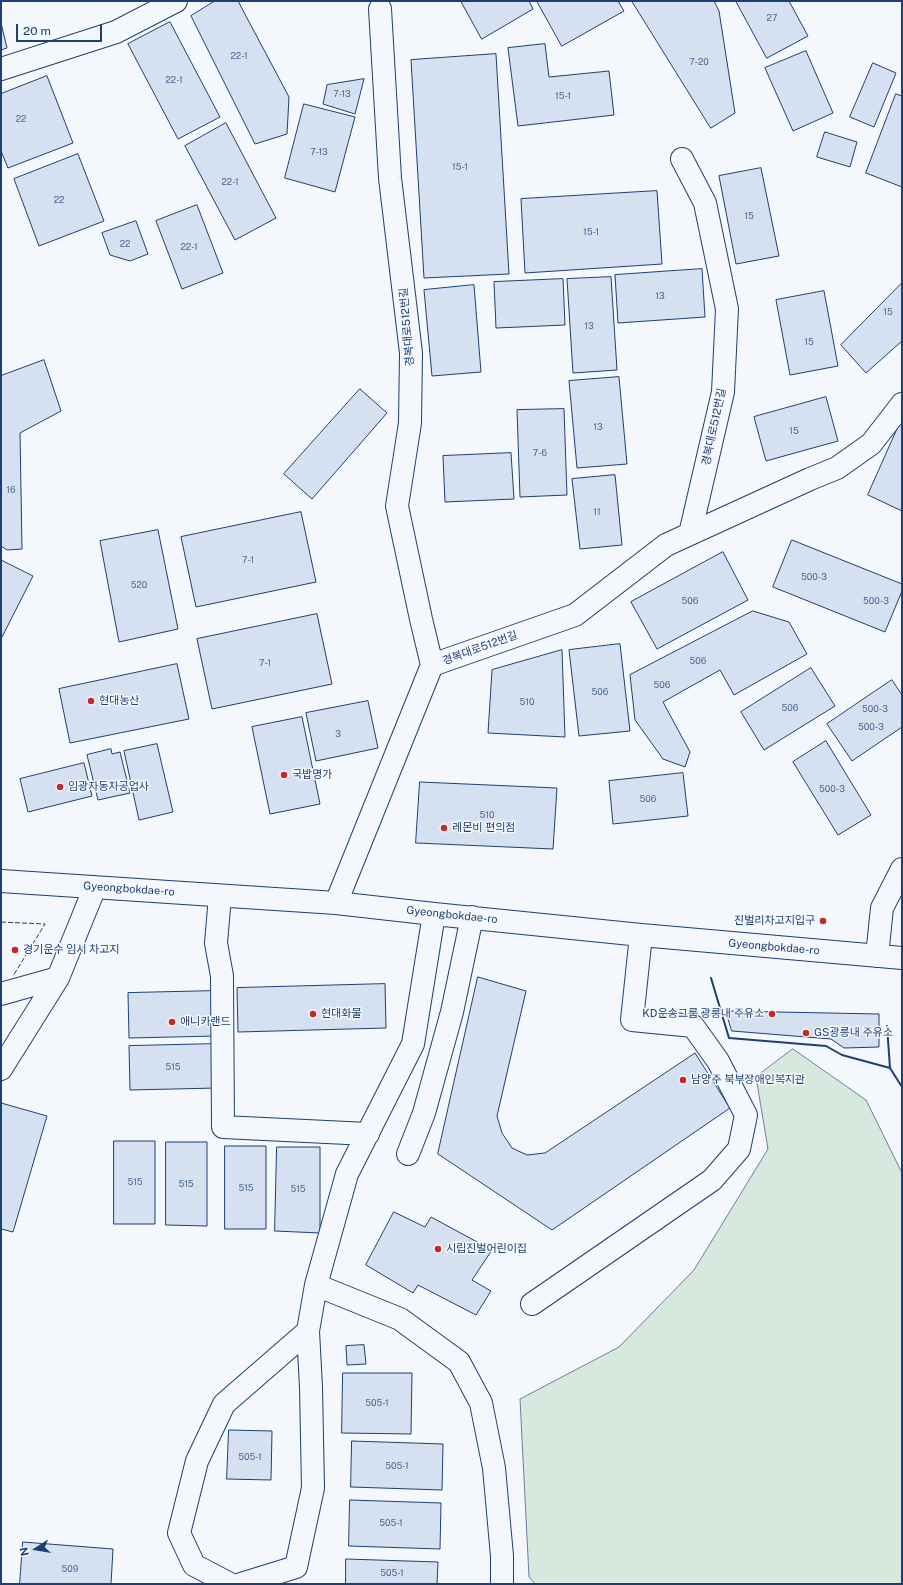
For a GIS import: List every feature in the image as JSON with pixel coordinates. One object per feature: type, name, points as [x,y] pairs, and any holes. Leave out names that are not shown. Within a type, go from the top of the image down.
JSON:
[{"type":"street","points":[[1,69],[116,32],[176,1]]},
{"type":"street","name":"경복대로512번길","points":[[336,902],[432,665],[397,506],[410,423],[411,353],[390,178],[380,9]]},
{"type":"street","name":"경복대로512번길","points":[[682,159],[705,203],[727,309],[723,392],[690,534]]},
{"type":"street","name":"경복대로512번길","points":[[432,665],[574,614],[666,545],[810,479],[838,468],[870,444],[902,404]]},
{"type":"street","points":[[877,956],[882,908],[902,869]]},
{"type":"street","name":"Gyeongbokdae-ro","points":[[1,881],[220,896],[336,902],[434,914],[641,935],[902,958]]},
{"type":"street","points":[[1,1069],[58,978],[95,887]]},
{"type":"street","points":[[220,896],[216,943],[222,976],[223,1127],[368,1134]]},
{"type":"street","points":[[241,1584],[296,1567],[313,1488],[311,1387],[308,1331],[316,1285],[347,1174],[413,1044],[434,914]]},
{"type":"street","points":[[408,1154],[424,1113],[452,1012],[472,917]]},
{"type":"street","points":[[532,1304],[712,1180],[739,1149],[746,1115],[718,1061],[693,1026],[632,1020],[641,935]]},
{"type":"street","points":[[1,994],[58,978]]},
{"type":"street","points":[[316,1285],[400,1319],[459,1362],[481,1403],[494,1468],[502,1556],[502,1584]]},
{"type":"street","points":[[230,1584],[194,1565],[179,1533],[197,1461],[224,1404],[308,1331]]},
{"type":"shaded area","points":[[793,1049],[866,1100],[902,1173],[902,1584],[535,1584],[529,1577],[520,1399],[619,1347],[694,1270],[768,1149],[756,1077]]},
{"type":"building","points":[[215,1],[238,1],[289,97],[287,134],[255,144],[191,16]]},
{"type":"building","points":[[461,1],[529,1],[533,9],[482,39]]},
{"type":"building","points":[[537,1],[618,1],[624,11],[562,46]]},
{"type":"building","points":[[632,1],[714,1],[719,11],[735,113],[711,128]]},
{"type":"building","points":[[736,1],[789,1],[808,36],[767,58]]},
{"type":"building","points":[[170,22],[220,117],[178,139],[128,44]]},
{"type":"building","points":[[1,23],[7,48],[1,50]]},
{"type":"building","points":[[545,44],[549,77],[609,71],[614,115],[518,126],[508,48]]},
{"type":"building","points":[[806,51],[833,113],[793,131],[765,68]]},
{"type":"building","points":[[496,54],[509,274],[424,278],[411,60]]},
{"type":"building","points":[[873,63],[896,73],[874,127],[850,117]]},
{"type":"building","points":[[47,76],[73,143],[8,168],[1,151],[1,94]]},
{"type":"building","points":[[364,79],[355,114],[323,104],[327,85]]},
{"type":"building","points":[[896,94],[902,96],[902,187],[866,173]]},
{"type":"building","points":[[304,104],[355,117],[335,192],[285,178]]},
{"type":"building","points":[[226,123],[276,218],[235,240],[185,146]]},
{"type":"building","points":[[825,132],[857,142],[850,167],[817,157]]},
{"type":"building","points":[[78,154],[104,221],[39,246],[14,179]]},
{"type":"building","points":[[761,168],[779,256],[736,264],[719,176]]},
{"type":"building","points":[[657,191],[662,264],[525,273],[521,199]]},
{"type":"building","points":[[197,205],[223,273],[182,289],[156,221]]},
{"type":"building","points":[[136,221],[148,254],[130,261],[110,255],[102,233]]},
{"type":"building","points":[[702,269],[705,317],[618,323],[615,275]]},
{"type":"building","points":[[611,277],[617,370],[573,373],[567,279]]},
{"type":"building","points":[[563,279],[565,325],[496,328],[494,282]]},
{"type":"building","points":[[902,283],[902,341],[866,373],[841,345]]},
{"type":"building","points":[[474,285],[481,372],[432,376],[424,290]]},
{"type":"building","points":[[824,291],[838,366],[790,375],[776,300]]},
{"type":"building","points":[[44,360],[61,411],[20,433],[22,549],[7,550],[1,546],[1,376]]},
{"type":"building","points":[[619,377],[627,464],[577,468],[569,381]]},
{"type":"building","points":[[360,389],[387,413],[312,499],[284,474]]},
{"type":"building","points":[[826,397],[838,441],[766,461],[754,417]]},
{"type":"building","points":[[564,409],[567,495],[520,497],[517,410]]},
{"type":"building","points":[[900,423],[902,424],[902,511],[868,495]]},
{"type":"building","points":[[511,453],[514,499],[445,502],[443,456]]},
{"type":"building","points":[[615,475],[622,545],[580,549],[572,479]]},
{"type":"building","points":[[301,512],[316,582],[196,607],[181,537]]},
{"type":"building","points":[[158,530],[178,629],[119,642],[100,541]]},
{"type":"building","points":[[792,540],[902,584],[902,591],[885,632],[773,587]]},
{"type":"building","points":[[723,552],[748,600],[657,649],[631,602]]},
{"type":"building","points":[[1,560],[33,576],[1,639]]},
{"type":"building","points":[[753,611],[789,622],[807,654],[734,695],[720,670],[663,702],[690,752],[685,767],[663,759],[635,720],[630,675]]},
{"type":"building","points":[[317,614],[332,684],[212,709],[197,639]]},
{"type":"building","points":[[620,644],[630,731],[579,736],[569,650]]},
{"type":"building","points":[[562,650],[565,737],[488,733],[492,670]]},
{"type":"building","points":[[177,664],[189,719],[70,743],[59,689]]},
{"type":"building","points":[[811,668],[835,706],[764,750],[741,712]]},
{"type":"building","points":[[892,680],[902,695],[902,727],[852,761],[827,724]]},
{"type":"building","points":[[368,701],[378,748],[316,761],[306,713]]},
{"type":"building","points":[[302,717],[320,804],[270,814],[252,727]]},
{"type":"building","points":[[826,741],[871,815],[838,835],[793,762]]},
{"type":"building","points":[[157,744],[173,812],[139,820],[124,751]]},
{"type":"building","points":[[111,749],[112,754],[120,752],[130,793],[98,800],[87,755]]},
{"type":"building","points":[[84,763],[92,796],[28,812],[20,779]]},
{"type":"building","points":[[683,773],[688,816],[613,824],[609,781]]},
{"type":"building","points":[[420,782],[557,788],[553,849],[416,843]]},
{"type":"building","name":"남양주 북부장애인복지관","points":[[478,977],[526,991],[497,1116],[502,1133],[512,1148],[527,1155],[545,1153],[695,1053],[730,1108],[552,1230],[438,1154]]},
{"type":"building","points":[[385,984],[386,1028],[238,1032],[237,988]]},
{"type":"building","points":[[215,991],[216,1036],[129,1038],[128,993]]},
{"type":"building","points":[[726,1011],[879,1014],[879,1047],[844,1048],[831,1039],[732,1031]]},
{"type":"building","points":[[216,1044],[217,1088],[130,1090],[129,1046]]},
{"type":"building","points":[[1,1103],[47,1116],[13,1232],[1,1229]]},
{"type":"building","points":[[114,1141],[155,1141],[155,1224],[114,1224]]},
{"type":"building","points":[[166,1142],[207,1142],[207,1226],[166,1225]]},
{"type":"building","points":[[225,1146],[266,1146],[266,1229],[225,1229]]},
{"type":"building","points":[[277,1147],[320,1147],[320,1233],[275,1231]]},
{"type":"building","name":"시립진벌어린이집","points":[[394,1212],[425,1227],[431,1217],[492,1250],[472,1280],[491,1291],[476,1315],[418,1285],[413,1293],[366,1265]]},
{"type":"building","points":[[364,1345],[366,1364],[347,1365],[346,1346]]},
{"type":"building","points":[[343,1373],[412,1373],[411,1434],[342,1433]]},
{"type":"building","points":[[229,1430],[272,1431],[271,1480],[227,1479]]},
{"type":"building","points":[[352,1441],[443,1444],[442,1490],[351,1487]]},
{"type":"building","points":[[350,1500],[441,1503],[440,1549],[349,1546]]},
{"type":"building","points":[[23,1542],[113,1549],[111,1584],[20,1584]]},
{"type":"building","points":[[346,1559],[438,1562],[437,1584],[346,1584]]},
{"type":"fence","points":[[1,922],[45,924],[13,976]]},
{"type":"wall","points":[[711,978],[729,1038],[826,1046],[842,1055],[890,1068],[902,1087]]},
{"type":"wall","points":[[887,1026],[890,1068]]},
{"type":"place","name":"현대농산","points":[[91,701]]},
{"type":"place","name":"국밥명가","points":[[284,775]]},
{"type":"place","name":"임광자동차공업사","points":[[60,787]]},
{"type":"place","name":"레몬비 편의점","points":[[444,828]]},
{"type":"place","name":"진벌리차고지입구","points":[[823,921]]},
{"type":"place","name":"경기운수 임시 차고지","points":[[15,950]]},
{"type":"place","name":"현대화물","points":[[313,1014]]},
{"type":"place","name":"KD운송그룹 광릉내 주유소","points":[[772,1014]]},
{"type":"place","name":"애니카랜드","points":[[172,1022]]},
{"type":"place","name":"GS광릉내 주유소","points":[[806,1033]]},
{"type":"place","name":"남양주 북부장애인복지관","points":[[683,1080]]},
{"type":"place","name":"시립진벌어린이집","points":[[438,1249]]}]
